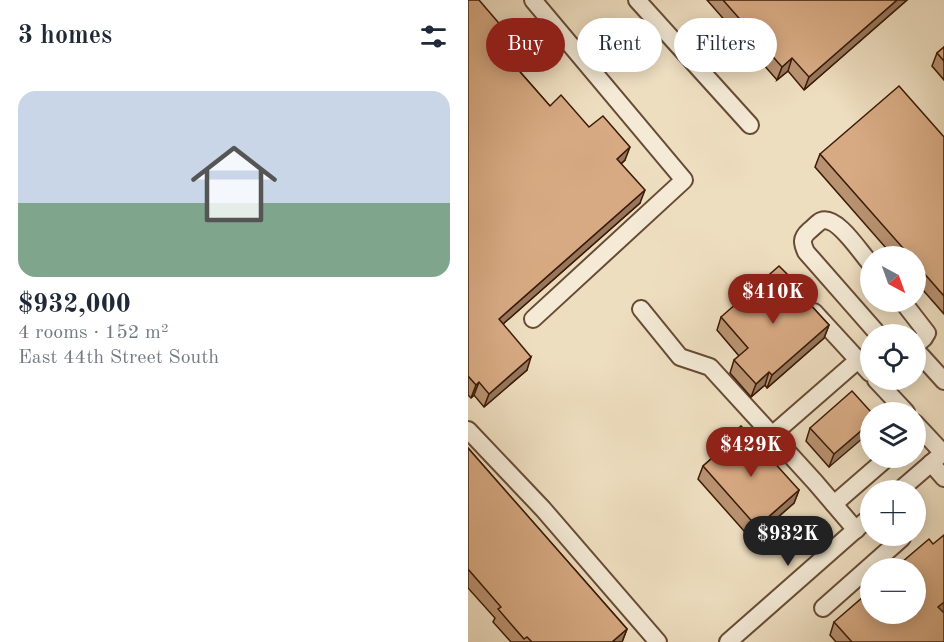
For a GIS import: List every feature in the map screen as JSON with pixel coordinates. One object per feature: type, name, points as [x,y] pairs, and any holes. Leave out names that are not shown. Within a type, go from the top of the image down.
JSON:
[{"type":"street","points":[[533,0],[684,180],[533,319]]},
{"type":"street","points":[[637,0],[750,125]]},
{"type":"street","points":[[860,251],[838,225],[830,220],[820,222],[804,235],[802,243],[806,252],[869,324]]},
{"type":"street","points":[[772,435],[858,360],[804,301]]},
{"type":"street","points":[[641,309],[680,357],[710,367],[856,530]]},
{"type":"street","points":[[911,312],[920,324]]},
{"type":"street","points":[[926,360],[944,381]]},
{"type":"street","points":[[885,390],[897,402]]},
{"type":"street","points":[[468,430],[543,509],[658,642]]},
{"type":"street","points":[[926,439],[939,456],[944,478]]},
{"type":"street","points":[[911,480],[939,456]]},
{"type":"street","points":[[834,504],[876,468]]},
{"type":"street","points":[[728,642],[860,526]]},
{"type":"street","points":[[823,608],[893,546]]},
{"type":"building","points":[[468,0],[479,0],[494,18],[486,18],[486,72],[520,72],[550,106],[561,95],[589,127],[603,116],[630,147],[617,159],[645,190],[499,319],[531,357],[489,394],[479,382],[476,385],[468,376]]},
{"type":"building","points":[[723,0],[897,0],[809,77],[792,58],[782,67],[777,61],[777,18],[739,18]]},
{"type":"building","points":[[944,47],[944,61],[937,53]]},
{"type":"building","points":[[899,86],[944,137],[944,296],[926,276],[926,246],[901,246],[820,154]]},
{"type":"building","points":[[779,266],[792,279],[794,287],[829,325],[772,375],[769,372],[756,384],[734,360],[748,348],[721,317]]},
{"type":"building","points":[[852,391],[862,402],[860,402],[860,432],[834,454],[810,428]]},
{"type":"building","points":[[741,426],[799,490],[757,527],[703,466],[734,439],[730,435]]},
{"type":"building","points":[[468,448],[627,629],[612,642],[532,642],[527,637],[524,639],[498,609],[501,607],[468,569]]},
{"type":"building","points":[[944,535],[944,602],[938,607],[944,613],[944,642],[852,642],[834,622],[860,600],[860,624],[926,624],[926,558],[907,558],[921,546],[926,546],[929,539],[933,544]]}]
